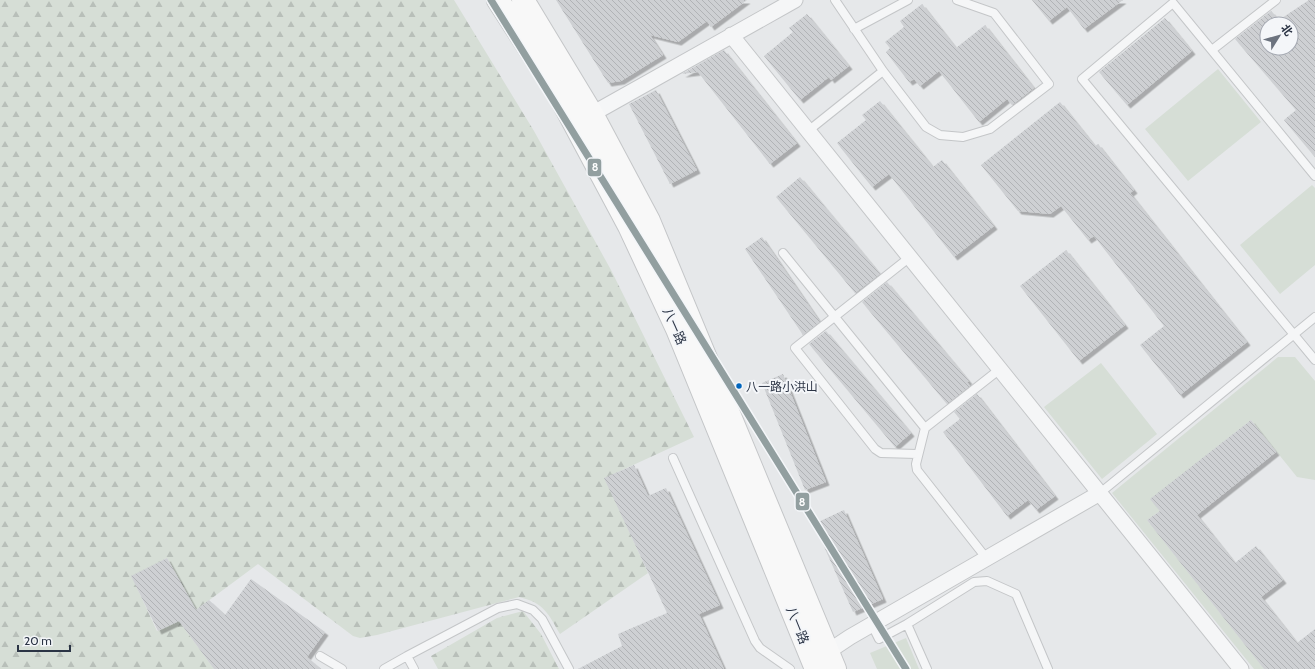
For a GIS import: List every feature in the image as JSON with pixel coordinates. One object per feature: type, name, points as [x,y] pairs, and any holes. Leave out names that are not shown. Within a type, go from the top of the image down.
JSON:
[{"type":"main road","name":"八一路","points":[[498,0],[561,99],[629,226],[677,329],[820,664]]},
{"type":"main road","name":"八一路","points":[[522,0],[592,114],[625,174],[664,254],[820,664]]},
{"type":"street","points":[[592,114],[789,1]]},
{"type":"street","points":[[731,35],[1241,669]]},
{"type":"street","points":[[820,664],[872,625],[1100,493]]},
{"type":"lane","points":[[835,0],[883,71],[926,126],[932,132],[963,137],[990,129],[1049,84],[994,13],[957,0]]},
{"type":"lane","points":[[854,29],[908,0]]},
{"type":"lane","points":[[1212,50],[1276,0]]},
{"type":"lane","points":[[1315,176],[1173,3],[1082,79],[1315,360]]},
{"type":"lane","points":[[808,131],[883,71]]},
{"type":"lane","points":[[783,253],[925,428]]},
{"type":"lane","points":[[910,257],[796,348],[875,449],[880,453],[917,454]]},
{"type":"lane","points":[[1100,493],[1293,333],[1315,317]]},
{"type":"lane","points":[[987,558],[918,470],[916,464],[917,454],[925,428],[1000,369]]},
{"type":"lane","points":[[673,458],[755,641],[760,648],[790,669]]},
{"type":"lane","points":[[872,625],[879,639],[907,624],[974,582],[987,581],[1016,594],[1048,669]]},
{"type":"lane","points":[[384,669],[498,608],[517,604],[533,610],[542,619],[569,669]]},
{"type":"lane","points":[[907,624],[927,669]]},
{"type":"lane","points":[[320,656],[342,669]]},
{"type":"lane","points":[[407,656],[414,669]]},
{"type":"green space","points":[[0,0],[454,0],[534,131],[611,270],[694,437],[605,478],[648,573],[560,634],[552,620],[540,606],[527,599],[519,597],[377,635],[360,638],[353,636],[258,564],[196,610],[167,558],[132,577],[157,631],[179,621],[214,669],[0,669]]},
{"type":"green space","points":[[1218,69],[1261,122],[1188,181],[1145,129]]},
{"type":"green space","points":[[1312,185],[1315,188],[1315,265],[1280,294],[1240,245]]},
{"type":"green space","points":[[1278,357],[1295,357],[1315,381],[1315,480],[1297,477],[1251,420],[1151,499],[1160,511],[1147,520],[1264,669],[1254,669],[1112,493]]},
{"type":"green space","points":[[1101,363],[1157,434],[1102,479],[1044,407]]},
{"type":"green space","points":[[523,611],[541,634],[559,669],[438,669],[431,656],[497,618]]},
{"type":"green space","points":[[906,638],[919,669],[877,669],[870,653]]},
{"type":"building","points":[[556,0],[747,0],[711,27],[707,21],[678,42],[650,35],[663,55],[621,81],[608,83]]},
{"type":"building","points":[[1032,0],[1123,0],[1084,29],[1067,7],[1049,21]]},
{"type":"building","points":[[1309,0],[1315,0],[1315,157],[1284,120],[1296,110],[1235,39],[1259,20],[1259,56],[1299,56],[1299,16],[1285,16]]},
{"type":"building","points":[[922,4],[956,48],[985,25],[1034,88],[1012,105],[1007,99],[979,122],[939,71],[920,86],[914,79],[909,82],[886,52],[890,48],[885,42],[904,27],[900,21]]},
{"type":"building","points":[[1271,11],[1275,16],[1265,16]]},
{"type":"building","points":[[807,14],[849,66],[831,80],[829,77],[800,100],[764,56],[793,32],[789,28]]},
{"type":"building","points":[[1165,18],[1192,51],[1127,105],[1099,72]]},
{"type":"building","points":[[724,50],[797,143],[770,164],[698,72],[682,74]]},
{"type":"building","points":[[656,90],[697,170],[670,184],[629,104]]},
{"type":"building","points":[[880,101],[933,167],[942,160],[994,226],[954,257],[889,174],[872,187],[837,143],[866,120],[862,115]]},
{"type":"building","points":[[1060,102],[1095,146],[1098,144],[1134,190],[1130,193],[1247,342],[1180,395],[1140,345],[1164,326],[1094,236],[1088,240],[1061,206],[1050,214],[1018,211],[981,165]]},
{"type":"building","points":[[800,177],[880,274],[855,293],[776,197]]},
{"type":"building","points":[[762,237],[820,322],[803,335],[745,249]]},
{"type":"building","points":[[1066,250],[1125,325],[1079,361],[1020,286]]},
{"type":"building","points":[[887,282],[969,381],[967,382],[970,386],[947,404],[862,302]]},
{"type":"building","points":[[826,331],[911,433],[895,447],[809,344]]},
{"type":"building","points":[[783,374],[826,482],[805,490],[762,383]]},
{"type":"building","points":[[977,394],[1055,496],[1036,510],[1028,500],[1007,516],[943,432],[960,419],[954,412]]},
{"type":"building","points":[[1251,420],[1276,452],[1197,515],[1235,563],[1256,546],[1283,580],[1261,597],[1297,643],[1315,629],[1315,669],[1264,669],[1147,520],[1160,511],[1150,499]]},
{"type":"building","points":[[634,465],[648,496],[666,488],[720,605],[699,614],[724,669],[578,669],[622,646],[618,634],[667,613],[604,478]]},
{"type":"building","points":[[844,510],[883,599],[853,612],[814,524]]},
{"type":"building","points":[[167,558],[196,610],[209,600],[225,615],[251,579],[325,632],[307,657],[321,669],[214,669],[179,621],[158,631],[131,576]]},
{"type":"transit line","name":"8","points":[[491,0],[906,669]]},
{"type":"place","name":"八一路小洪山","points":[[739,386]]}]
